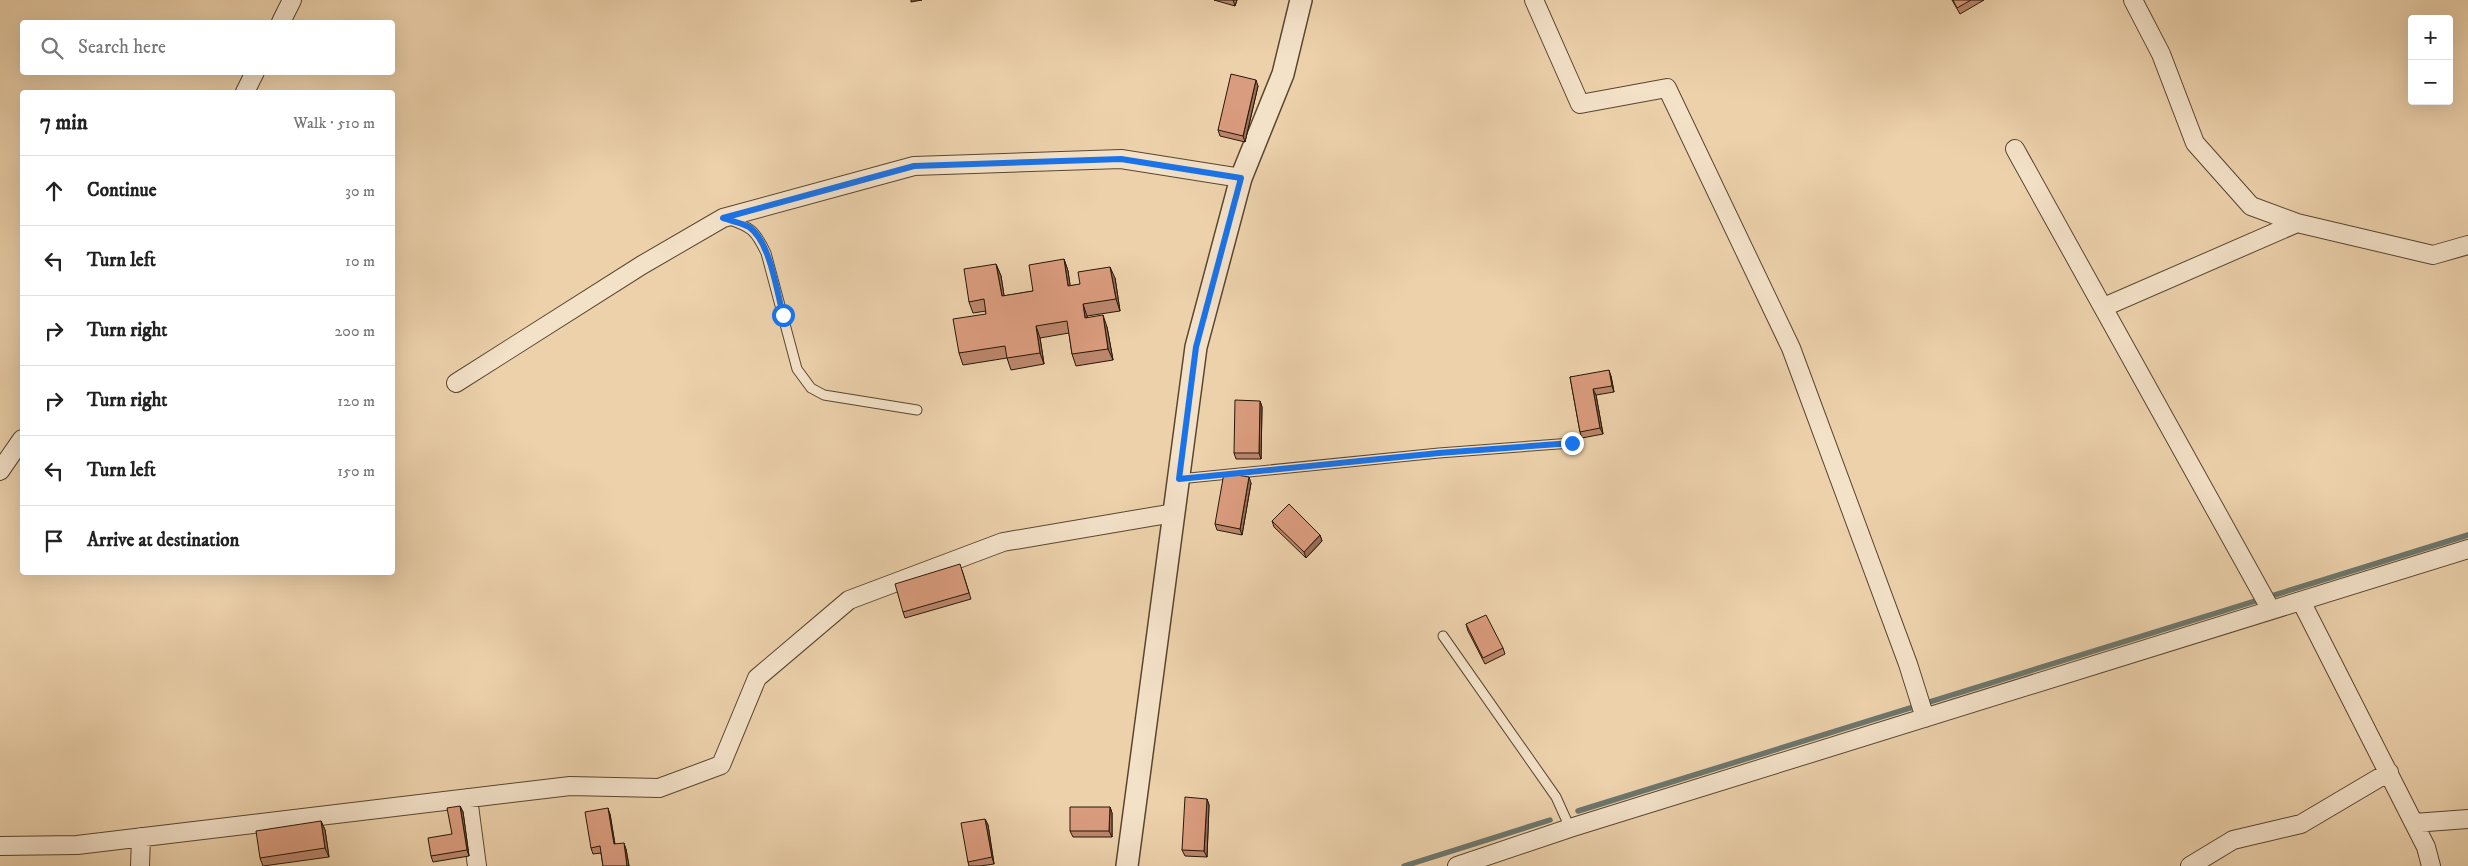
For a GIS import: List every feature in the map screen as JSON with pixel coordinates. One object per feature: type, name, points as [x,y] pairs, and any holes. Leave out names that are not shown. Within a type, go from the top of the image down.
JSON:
[{"type":"street","points":[[281,20],[292,0]]},
{"type":"street","points":[[1127,866],[1196,347],[1241,178],[1282,74],[1301,0]]},
{"type":"street","points":[[1534,0],[1580,104],[1667,88],[1791,348],[1922,709]]},
{"type":"street","points":[[2133,0],[2161,54],[2196,143],[2251,206],[2297,223],[2433,255],[2468,245]]},
{"type":"street","points":[[247,90],[254,75]]},
{"type":"street","points":[[2015,149],[2269,608]]},
{"type":"street","points":[[456,383],[642,266],[723,218],[914,166],[1121,159],[1241,178]]},
{"type":"street","points":[[2104,307],[2297,223]]},
{"type":"street","points":[[0,471],[20,442]]},
{"type":"street","points":[[0,846],[77,845],[570,786],[659,788],[721,765],[757,678],[850,600],[1003,542],[1174,513]]},
{"type":"street","points":[[1457,866],[1922,709],[2269,608],[2301,601],[2468,549]]},
{"type":"street","points":[[2301,601],[2426,847],[2431,866]]},
{"type":"street","points":[[2190,866],[2233,840],[2301,824],[2389,772]]},
{"type":"street","points":[[468,798],[477,866]]},
{"type":"street","points":[[2414,823],[2468,820]]},
{"type":"street","points":[[140,866],[141,837]]},
{"type":"lane","points":[[723,218],[749,227],[758,235],[766,253],[797,368],[811,388],[824,395],[916,410]]},
{"type":"lane","points":[[1179,479],[1439,453],[1572,443]]},
{"type":"lane","points":[[1443,636],[1556,797],[1570,828]]},
{"type":"building","points":[[1953,0],[1971,0],[1957,8]]},
{"type":"building","points":[[1231,74],[1256,80],[1243,136],[1218,130]]},
{"type":"building","points":[[1064,259],[1068,286],[1080,284],[1078,272],[1110,267],[1116,299],[1083,304],[1085,318],[1103,315],[1108,349],[1072,354],[1067,321],[1036,326],[1040,353],[1007,358],[1005,346],[959,353],[953,319],[986,314],[984,299],[969,302],[964,269],[996,264],[1002,296],[1033,291],[1029,265]]},
{"type":"building","points":[[1609,370],[1612,386],[1593,389],[1600,428],[1580,432],[1570,377]]},
{"type":"building","points":[[1235,400],[1260,401],[1259,453],[1234,453]]},
{"type":"building","points":[[1224,473],[1249,477],[1240,529],[1215,524]]},
{"type":"building","points":[[1289,504],[1320,535],[1304,552],[1272,521]]},
{"type":"building","points":[[960,564],[969,593],[903,612],[895,584]]},
{"type":"building","points":[[1486,615],[1503,648],[1483,658],[1466,624]]},
{"type":"building","points":[[1185,797],[1207,799],[1204,851],[1182,850]]},
{"type":"building","points":[[460,806],[467,850],[431,856],[428,838],[452,834],[447,808]]},
{"type":"building","points":[[1070,807],[1110,807],[1109,831],[1070,831]]},
{"type":"building","points":[[608,808],[614,844],[624,843],[627,866],[603,866],[600,846],[591,848],[585,812]]},
{"type":"building","points":[[985,819],[992,857],[968,862],[961,823]]},
{"type":"building","points":[[321,821],[325,848],[260,858],[256,831]]},
{"type":"waterway","points":[[1578,811],[2468,535]]},
{"type":"waterway","points":[[1404,866],[1550,820]]},
{"type":"route","points":[[783,315],[766,253],[758,235],[749,227],[723,218],[914,166],[1121,159],[1241,178],[1196,347],[1179,479],[1439,453],[1572,443]]}]
